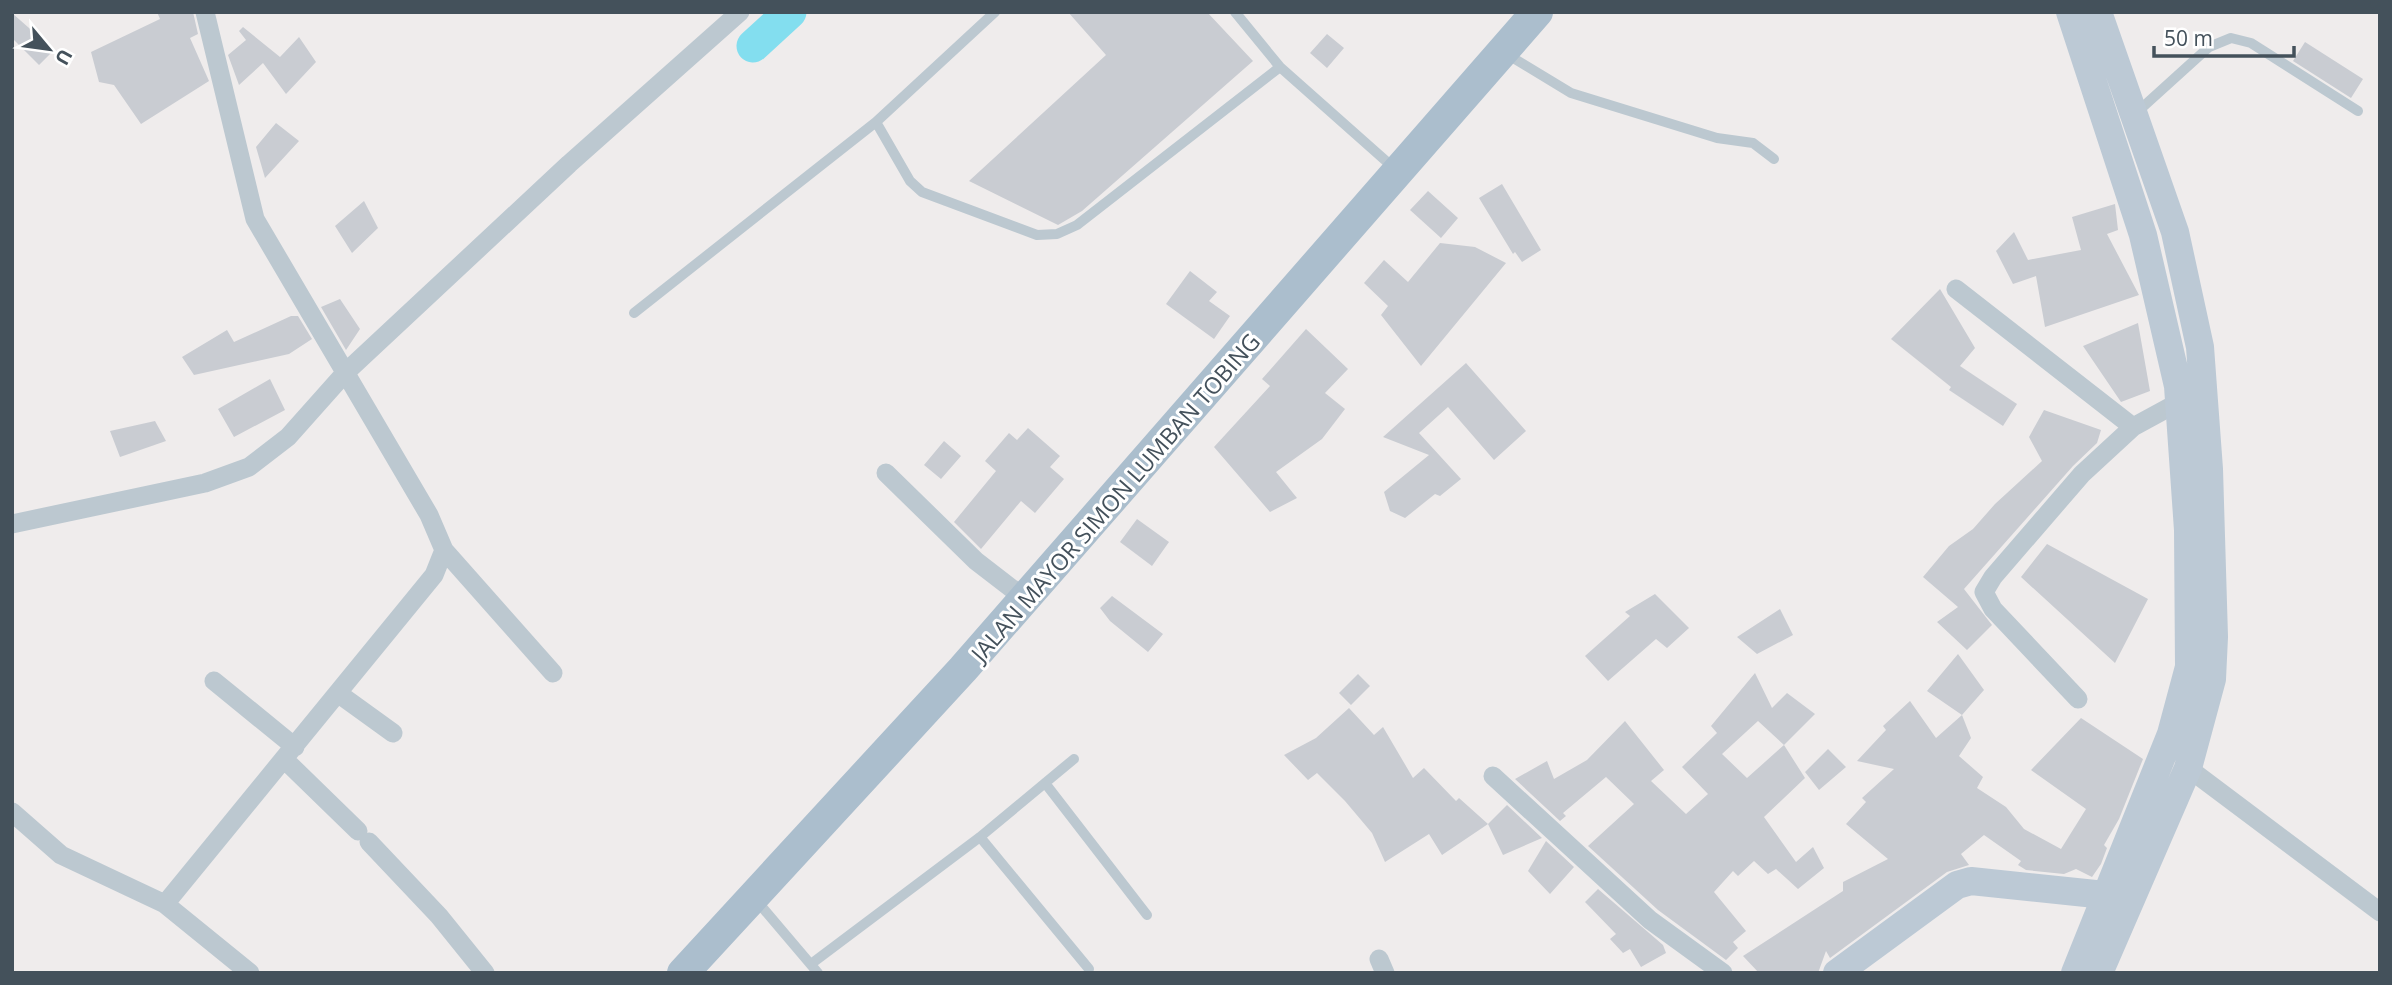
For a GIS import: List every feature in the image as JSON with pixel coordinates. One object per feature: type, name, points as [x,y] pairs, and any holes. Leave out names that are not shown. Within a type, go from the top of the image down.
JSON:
[{"type":"main road","name":"JALAN MAYOR SIMON LUMBAN TOBING","points":[[683,973],[963,669],[1262,330],[1537,12]]},
{"type":"street","points":[[205,12],[256,219],[429,515],[444,550],[553,673]]},
{"type":"street","points":[[12,524],[205,483],[249,467],[288,437],[345,373],[569,164],[740,12]]},
{"type":"street","points":[[2070,12],[2143,235],[2179,402],[2214,637],[2212,679],[2188,768],[2099,973]]},
{"type":"street","points":[[2075,973],[2171,734],[2189,667],[2199,530],[2200,347],[2175,232],[2132,117],[2098,12]]},
{"type":"street","points":[[2143,235],[2175,232]]},
{"type":"street","points":[[1955,289],[2133,427]]},
{"type":"street","points":[[2078,699],[1993,608],[1984,592],[2082,474],[2133,427],[2179,402]]},
{"type":"street","points":[[886,473],[976,561],[1024,598]]},
{"type":"street","points":[[165,904],[435,575],[444,550]]},
{"type":"street","points":[[214,681],[290,754],[363,837],[439,916],[485,973]]},
{"type":"street","points":[[339,694],[393,733]]},
{"type":"street","points":[[2188,768],[2380,912]]},
{"type":"street","points":[[1493,776],[1650,920],[1723,973]]},
{"type":"street","points":[[12,812],[61,855],[165,904],[250,973]]},
{"type":"street","points":[[1837,973],[1866,949],[1964,883],[1984,882],[2105,895]]},
{"type":"lane","points":[[634,313],[876,122],[995,12]]},
{"type":"lane","points":[[1235,12],[1280,68],[1398,171]]},
{"type":"lane","points":[[2132,117],[2209,47],[2231,38],[2251,43],[2358,111]]},
{"type":"lane","points":[[1504,52],[1571,93],[1717,138],[1753,143],[1774,159]]},
{"type":"lane","points":[[876,122],[910,181],[922,192],[1037,236],[1057,234],[1077,225],[1280,68]]},
{"type":"lane","points":[[753,897],[814,969],[1074,759]]},
{"type":"lane","points":[[1045,783],[1147,915]]},
{"type":"lane","points":[[980,837],[1089,969]]},
{"type":"building","points":[[157,12],[193,12],[198,34],[190,38],[209,81],[141,124],[114,85],[99,82],[91,52],[160,19]]},
{"type":"building","points":[[1068,12],[1207,12],[1253,61],[1082,211],[1058,225],[969,181],[1106,55]]},
{"type":"building","points":[[12,13],[54,50],[39,65],[12,38]]},
{"type":"building","points":[[243,27],[280,57],[299,37],[316,62],[286,94],[263,63],[239,85],[228,55],[246,40],[239,31]]},
{"type":"building","points":[[1327,34],[1344,48],[1327,68],[1310,53]]},
{"type":"building","points":[[2305,42],[2363,79],[2351,98],[2293,61]]},
{"type":"building","points":[[276,123],[299,141],[265,178],[256,147]]},
{"type":"building","points":[[1502,184],[1541,250],[1522,262],[1515,252],[1513,254],[1479,198]]},
{"type":"building","points":[[1428,191],[1458,218],[1441,238],[1410,210]]},
{"type":"building","points":[[364,201],[378,228],[352,253],[335,226]]},
{"type":"building","points":[[2115,204],[2118,230],[2107,234],[2139,295],[2045,327],[2036,276],[2013,284],[1996,251],[2014,232],[2028,260],[2081,250],[2072,217]]},
{"type":"building","points":[[1440,243],[1475,247],[1506,263],[1421,366],[1381,315],[1388,306],[1364,283],[1384,260],[1408,282]]},
{"type":"building","points":[[1190,271],[1217,292],[1209,301],[1230,316],[1214,339],[1166,304]]},
{"type":"building","points":[[1940,289],[1975,348],[1960,366],[2017,404],[2003,426],[1949,390],[1951,387],[1891,339]]},
{"type":"building","points":[[340,299],[360,329],[346,350],[321,307]]},
{"type":"building","points":[[291,316],[298,316],[312,339],[289,354],[194,375],[182,357],[227,330],[234,342]]},
{"type":"building","points":[[2138,323],[2150,391],[2121,402],[2083,346]]},
{"type":"building","points":[[1306,329],[1348,369],[1325,393],[1345,409],[1322,439],[1276,472],[1297,498],[1270,512],[1214,447],[1270,386],[1262,379]]},
{"type":"building","points":[[1466,363],[1526,431],[1494,460],[1448,407],[1419,433],[1461,479],[1440,496],[1435,494],[1405,518],[1390,511],[1384,492],[1429,455],[1383,437]]},
{"type":"building","points":[[270,379],[285,410],[234,437],[218,409]]},
{"type":"building","points":[[2044,410],[2101,430],[2097,443],[2073,466],[1964,589],[1992,625],[1967,650],[1937,622],[1958,607],[1923,577],[1949,546],[1973,529],[1995,504],[2042,461],[2029,437]]},
{"type":"building","points":[[155,421],[166,441],[120,457],[110,431]]},
{"type":"building","points":[[1028,428],[1060,456],[1050,467],[1064,479],[1035,513],[1021,501],[981,549],[954,522],[996,471],[985,461],[1009,433],[1017,440]]},
{"type":"building","points":[[944,441],[961,456],[941,479],[924,465]]},
{"type":"building","points":[[1137,519],[1169,542],[1152,566],[1120,542]]},
{"type":"building","points":[[2047,544],[2148,599],[2115,663],[2021,577]]},
{"type":"building","points":[[1655,594],[1689,628],[1667,648],[1656,639],[1608,681],[1585,656],[1630,616],[1625,612]]},
{"type":"building","points":[[1112,596],[1163,634],[1148,652],[1110,621],[1100,608]]},
{"type":"building","points":[[1780,609],[1793,635],[1757,654],[1737,637]]},
{"type":"building","points":[[1958,654],[1984,690],[1962,715],[1927,691]]},
{"type":"building","points":[[1755,673],[1772,708],[1787,693],[1815,714],[1784,745],[1805,778],[1764,817],[1796,862],[1813,847],[1824,868],[1798,889],[1776,869],[1768,874],[1754,861],[1738,876],[1733,871],[1714,892],[1746,931],[1733,942],[1738,948],[1726,960],[1658,910],[1588,846],[1634,804],[1606,777],[1563,813],[1566,816],[1560,821],[1515,779],[1547,761],[1554,779],[1587,760],[1625,721],[1664,770],[1651,781],[1686,814],[1708,794],[1682,767],[1717,733],[1711,726]],"holes":[[[1758,721],[1784,745],[1747,778],[1722,754]]]},
{"type":"building","points":[[1358,674],[1370,686],[1351,705],[1339,693]]},
{"type":"building","points":[[1910,701],[1936,738],[1962,715],[1971,738],[1959,756],[1983,777],[1977,788],[2006,807],[2024,829],[2061,849],[2086,809],[2031,770],[2081,718],[2143,759],[2119,819],[2104,845],[2107,848],[2101,864],[2092,877],[2076,869],[2064,874],[2026,870],[2018,865],[2021,861],[1984,835],[1961,854],[1969,865],[1947,872],[1830,958],[1826,951],[1818,973],[1759,973],[1743,956],[1843,891],[1843,882],[1888,859],[1846,824],[1866,802],[1862,798],[1894,769],[1857,761],[1886,730],[1883,726]]},
{"type":"building","points":[[1349,708],[1374,735],[1383,727],[1413,778],[1424,768],[1456,801],[1459,798],[1488,824],[1442,855],[1429,834],[1385,862],[1372,833],[1345,801],[1317,773],[1308,780],[1284,755],[1316,738]]},
{"type":"building","points":[[1828,749],[1846,767],[1819,790],[1805,772]]},
{"type":"building","points":[[1507,805],[1542,838],[1503,855],[1488,824]]},
{"type":"building","points":[[1546,841],[1574,867],[1550,894],[1528,871]]},
{"type":"building","points":[[1598,889],[1663,945],[1666,953],[1641,967],[1630,949],[1623,953],[1610,939],[1616,934],[1585,902]]},
{"type":"waterway","points":[[753,46],[790,12]]}]
